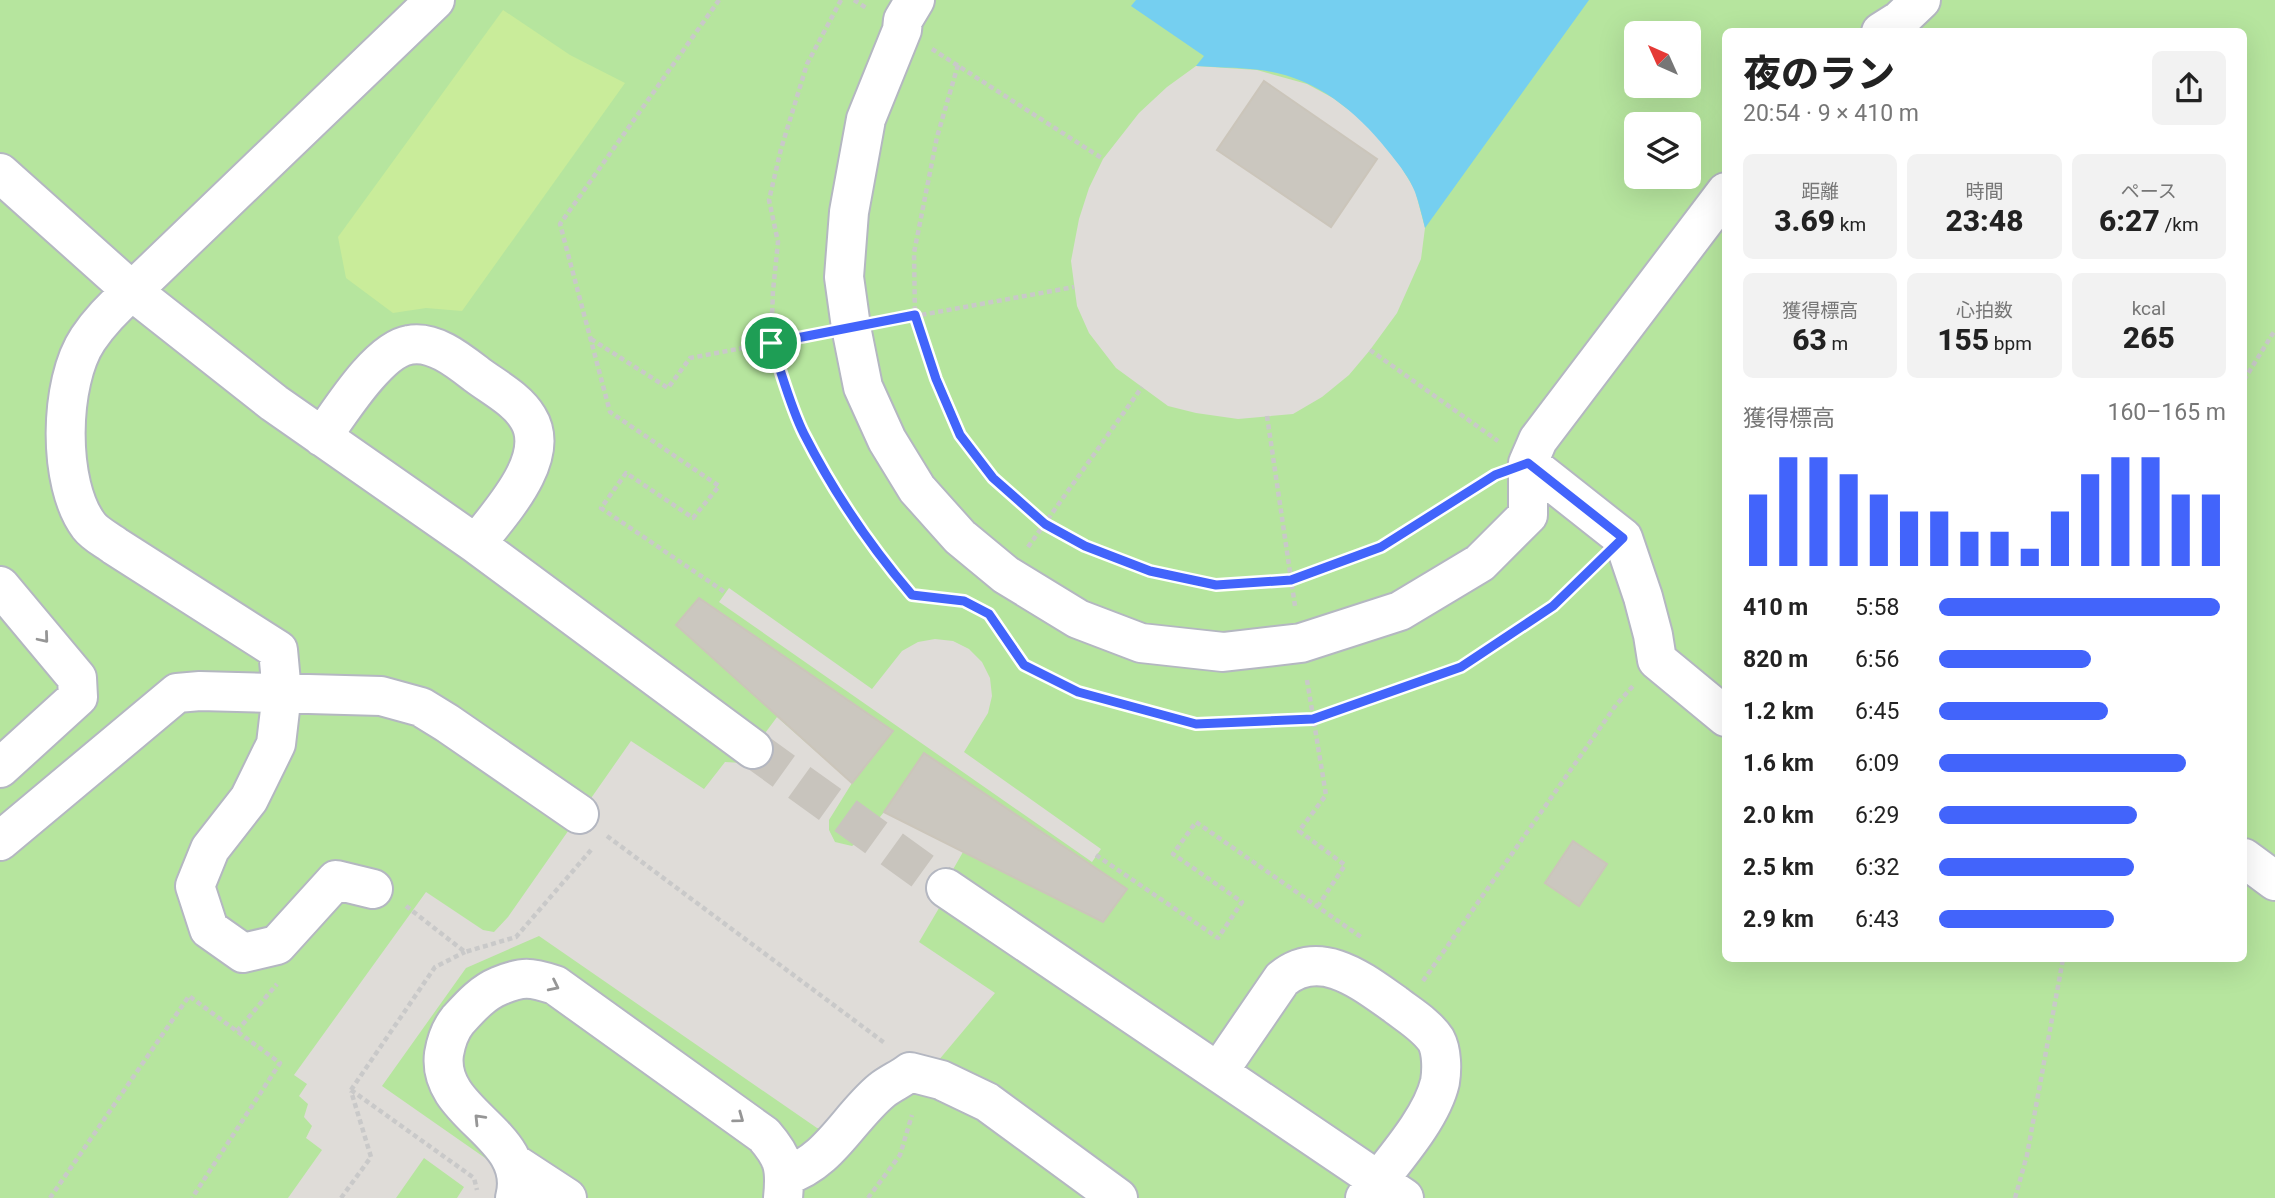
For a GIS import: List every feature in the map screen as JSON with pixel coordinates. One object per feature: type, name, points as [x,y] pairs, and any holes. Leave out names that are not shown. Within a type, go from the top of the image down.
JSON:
[{"type":"street","points":[[373,889],[336,880],[277,945],[243,953],[209,929],[195,886],[210,849],[249,799],[276,744],[282,693],[278,650],[115,546],[89,526],[70,488],[64,414],[75,367],[87,340],[113,308],[435,0]]},
{"type":"street","points":[[915,0],[903,20],[866,119],[849,212],[844,277],[863,387],[887,440],[917,489],[960,537],[1006,575],[1078,619],[1141,643],[1223,652],[1301,643],[1400,611],[1480,563],[1528,515],[1528,463],[1538,440],[1722,197]]},
{"type":"street","points":[[1887,28],[1921,0]]},
{"type":"street","points":[[0,173],[132,291],[264,395],[476,544],[754,749]]},
{"type":"street","points":[[322,437],[375,366],[408,344],[439,350],[471,370],[518,405],[530,420],[534,436],[534,453],[528,471],[476,544]]},
{"type":"street","points":[[1528,463],[1623,538],[1643,597],[1657,660],[1722,714]]},
{"type":"street","points":[[0,586],[77,678],[78,697],[0,768]]},
{"type":"street","points":[[0,841],[177,693],[200,691],[380,696],[421,707],[592,824]]},
{"type":"street","points":[[2247,860],[2275,881]]},
{"type":"street","points":[[946,888],[1219,1071],[1383,1192],[1428,1112],[1440,1081],[1440,1059],[1437,1042],[1424,1025],[1413,996],[1362,981],[1343,971],[1325,966],[1306,966],[1291,971],[1282,979],[1219,1071]]},
{"type":"street","points":[[567,1198],[515,1181],[499,1141],[450,1088],[442,1067],[445,1044],[454,1025],[473,1004],[489,990],[530,977],[555,985],[764,1135],[780,1154],[784,1187]]},
{"type":"street","points":[[784,1187],[820,1156],[883,1090],[910,1072],[941,1080],[987,1102],[1118,1198]]},
{"type":"path","points":[[719,0],[560,224],[610,412],[719,486],[693,518],[626,472],[601,508],[726,593]]},
{"type":"path","points":[[841,0],[807,64],[780,149],[769,200],[778,242],[771,343],[803,432],[854,519],[912,595],[964,601],[989,614],[1024,665],[1078,692],[1196,724],[1313,719],[1461,667],[1553,606],[1623,538]]},
{"type":"path","points":[[958,65],[937,137],[915,253],[915,315],[936,379],[960,435],[993,478],[1045,524],[1085,546],[1150,571],[1216,585],[1291,580],[1381,547],[1495,475],[1528,463]]},
{"type":"path","points":[[997,90],[1103,159]]},
{"type":"path","points":[[590,339],[668,388],[690,358],[1074,287]]},
{"type":"path","points":[[2247,375],[2275,330]]},
{"type":"path","points":[[1370,350],[1481,429]]},
{"type":"path","points":[[1056,509],[1142,387]]},
{"type":"path","points":[[1267,416],[1326,795],[1299,831],[1345,864],[1318,906]]},
{"type":"path","points":[[1413,996],[1616,705],[1657,660]]},
{"type":"path","points":[[1096,855],[1218,938],[1242,902],[1173,854],[1196,821],[1370,943]]},
{"type":"path","points":[[351,1090],[435,967],[465,952],[516,937],[592,824],[895,1050]]},
{"type":"path","points":[[413,911],[465,952]]},
{"type":"path","points":[[2015,1198],[2027,1155],[2062,962]]},
{"type":"path","points":[[1413,973],[1413,996]]},
{"type":"path","points":[[50,1198],[189,996],[280,1063],[191,1198]]},
{"type":"path","points":[[341,1198],[370,1157],[351,1090]]},
{"type":"path","points":[[351,1090],[474,1178],[478,1194],[476,1198]]},
{"type":"path","points":[[868,1198],[900,1155],[913,1111]]},
{"type":"green space","points":[[0,0],[2275,0],[2275,1198],[0,1198]]},
{"type":"green space","points":[[503,10],[570,55],[625,83],[462,311],[426,308],[393,313],[346,278],[338,237]]},
{"type":"shaded area","points":[[1196,66],[1257,70],[1307,84],[1333,98],[1366,123],[1400,165],[1415,190],[1425,228],[1421,259],[1397,313],[1349,375],[1322,397],[1293,414],[1238,419],[1168,406],[1116,368],[1089,333],[1077,306],[1071,261],[1079,219],[1089,188],[1103,159],[1139,113],[1167,87]]},
{"type":"shaded area","points":[[729,588],[872,689],[902,651],[918,642],[935,639],[953,641],[969,649],[982,662],[990,678],[992,696],[988,713],[964,752],[1101,849],[1092,862],[719,602]]},
{"type":"shaded area","points":[[777,717],[852,783],[829,820],[829,830],[835,842],[852,846],[863,838],[884,812],[963,852],[951,873],[942,903],[919,942],[995,993],[938,1061],[828,1129],[817,1128],[539,936],[466,968],[382,1086],[488,1160],[500,1177],[498,1198],[457,1198],[464,1187],[424,1158],[396,1198],[288,1198],[322,1150],[306,1138],[312,1126],[304,1117],[308,1104],[299,1096],[307,1084],[294,1075],[426,892],[483,930],[494,932],[508,917],[631,741],[704,789],[725,762],[743,763]]},
{"type":"water","points":[[1136,0],[1589,0],[1425,228],[1415,192],[1405,173],[1381,142],[1342,104],[1311,85],[1277,73],[1196,66],[1204,56],[1131,6]]},
{"type":"building","points":[[1264,81],[1377,159],[1331,227],[1217,150]]},
{"type":"building","points":[[699,598],[893,731],[852,783],[676,625]]},
{"type":"building","points":[[924,753],[1127,889],[1103,922],[884,812]]},
{"type":"building","points":[[1573,841],[1607,864],[1579,906],[1545,883]]},
{"type":"tunnel","points":[[753,749],[946,888]]},
{"type":"route","points":[[915,315],[936,379],[960,435],[993,478],[1045,524],[1085,546],[1150,571],[1216,585],[1291,580],[1381,547],[1495,475],[1528,463],[1623,538],[1553,606],[1461,667],[1313,719],[1196,724],[1078,692],[1024,665],[989,614],[964,601],[912,595],[854,519],[803,432],[771,343],[915,315]]}]
